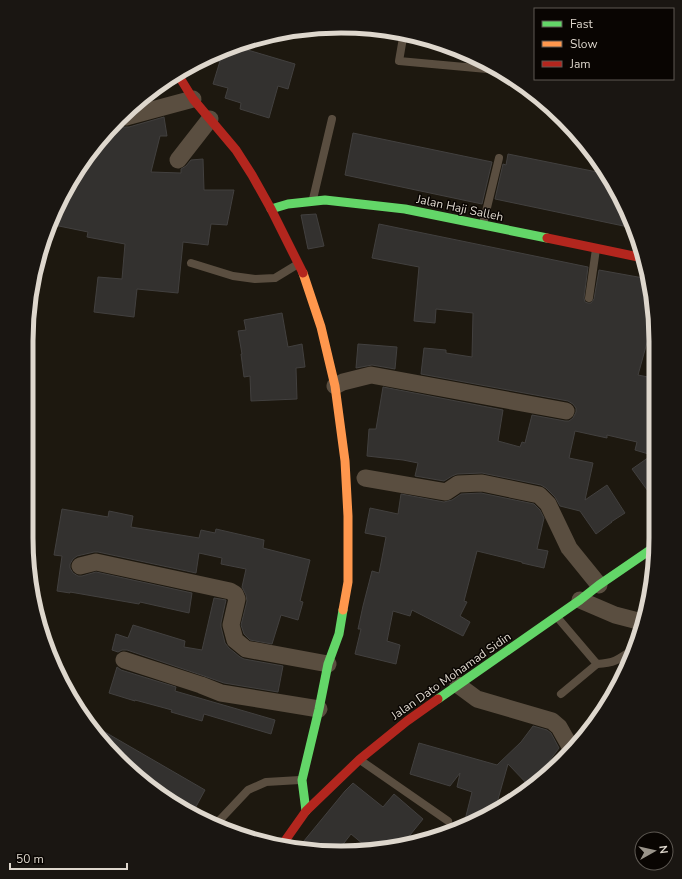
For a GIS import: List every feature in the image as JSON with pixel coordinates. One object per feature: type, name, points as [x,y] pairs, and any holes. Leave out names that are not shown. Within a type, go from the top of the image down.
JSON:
[{"type":"street","points":[[180,78],[193,99],[236,150],[271,209],[303,273],[321,327],[335,386],[345,460],[348,516],[348,582],[339,634],[328,664],[302,780],[306,811]]},
{"type":"street","points":[[131,116],[193,99]]},
{"type":"street","points":[[178,160],[210,119]]},
{"type":"street","name":"Jalan Haji Salleh","points":[[271,209],[288,204],[325,200],[406,209],[638,257]]},
{"type":"street","points":[[335,386],[343,382],[371,375],[566,410]]},
{"type":"street","points":[[365,478],[446,492],[458,484],[482,483],[539,495],[548,504],[569,548],[599,585]]},
{"type":"street","name":"Jalan Dato Mohamad Sidin","points":[[285,841],[306,811],[360,759],[407,721],[648,551]]},
{"type":"street","points":[[80,566],[96,562],[230,591],[235,594],[237,599],[231,625],[235,640],[246,649],[328,664]]},
{"type":"street","points":[[580,600],[615,615],[638,621]]},
{"type":"street","points":[[124,660],[221,693],[319,709]]},
{"type":"street","points":[[458,685],[477,699],[552,721],[559,727],[569,745]]},
{"type":"lane","points":[[403,39],[399,61],[485,69]]},
{"type":"lane","points":[[312,202],[332,119]]},
{"type":"lane","points":[[482,225],[499,158]]},
{"type":"lane","points":[[589,298],[597,248]]},
{"type":"lane","points":[[191,264],[234,276],[255,279],[275,278],[298,263]]},
{"type":"lane","points":[[556,617],[597,664]]},
{"type":"lane","points":[[561,694],[597,664],[608,663],[619,659],[627,654]]},
{"type":"lane","points":[[360,759],[448,821]]},
{"type":"lane","points":[[219,821],[248,790],[266,782],[302,780]]},
{"type":"building","points":[[243,49],[295,64],[288,89],[278,86],[269,118],[240,109],[241,103],[225,98],[228,88],[213,84],[220,61],[214,60]]},
{"type":"building","points":[[164,117],[167,136],[160,136],[151,172],[181,173],[181,169],[191,160],[203,159],[204,190],[234,190],[227,225],[211,224],[208,245],[183,242],[178,293],[137,289],[134,317],[94,312],[98,277],[122,279],[125,244],[87,237],[88,232],[55,225],[74,187],[109,138],[121,125],[129,127]]},
{"type":"building","points":[[353,133],[492,162],[482,204],[345,175]]},
{"type":"building","points":[[508,154],[598,172],[608,187],[627,227],[495,199],[503,164],[506,165]]},
{"type":"building","points":[[316,214],[324,246],[308,249],[301,215]]},
{"type":"building","points":[[379,224],[588,267],[584,298],[585,302],[588,303],[591,303],[594,299],[599,270],[642,278],[649,339],[638,375],[649,377],[649,454],[635,450],[637,442],[607,435],[607,438],[575,431],[569,458],[593,463],[585,500],[607,485],[625,513],[596,534],[580,511],[560,506],[555,497],[541,485],[482,473],[457,474],[444,481],[415,476],[418,463],[367,456],[369,429],[376,429],[383,387],[503,410],[498,441],[520,447],[522,442],[525,443],[532,415],[569,421],[573,418],[576,412],[576,408],[568,401],[421,374],[424,348],[446,350],[446,353],[472,357],[473,313],[436,309],[435,323],[414,321],[419,267],[372,258]]},
{"type":"building","points":[[282,313],[288,347],[302,344],[305,367],[296,368],[297,399],[251,401],[250,376],[244,377],[238,331],[246,330],[244,320]]},
{"type":"building","points":[[358,344],[397,347],[395,369],[372,365],[356,368]]},
{"type":"building","points":[[649,457],[649,492],[632,469]]},
{"type":"building","points":[[481,493],[534,504],[540,510],[544,518],[537,549],[548,551],[544,568],[477,551],[464,601],[467,602],[460,616],[470,622],[463,636],[412,610],[410,616],[393,611],[387,641],[400,645],[396,664],[355,654],[361,629],[358,629],[372,571],[379,573],[386,537],[365,533],[370,508],[398,514],[401,494],[444,502],[452,500],[461,494]]},
{"type":"building","points":[[62,509],[108,517],[109,511],[133,516],[131,527],[199,538],[201,530],[215,533],[216,529],[264,540],[263,548],[310,560],[300,601],[303,602],[298,620],[281,615],[272,644],[250,640],[244,634],[241,625],[247,601],[242,587],[246,569],[221,564],[222,558],[199,553],[196,573],[98,552],[77,556],[70,564],[70,568],[73,573],[78,576],[96,572],[192,593],[189,613],[140,602],[139,604],[57,591],[62,556],[54,555]]},
{"type":"building","points":[[214,598],[226,600],[221,627],[225,643],[229,648],[244,659],[283,666],[278,692],[224,683],[127,650],[118,652],[112,650],[116,634],[128,638],[133,625],[185,641],[184,647],[202,650]]},
{"type":"building","points":[[117,667],[121,670],[176,687],[175,691],[275,720],[271,734],[204,714],[202,721],[171,712],[172,710],[109,693]]},
{"type":"building","points":[[533,726],[547,730],[551,733],[559,748],[547,764],[550,765],[526,783],[508,764],[497,804],[465,820],[472,792],[457,787],[460,773],[450,786],[410,774],[419,743],[497,765],[521,742]]},
{"type":"building","points":[[100,729],[205,790],[195,809],[187,805],[138,770],[109,741]]},
{"type":"building","points":[[353,783],[383,807],[394,794],[423,819],[407,839],[401,840],[364,845],[351,834],[342,846],[302,843]]},
{"type":"traffic: fast","points":[[271,209],[288,204],[325,200],[405,209],[547,238]]},
{"type":"traffic: fast","points":[[438,699],[648,551]]},
{"type":"traffic: fast","points":[[306,811],[302,780],[328,664],[339,634],[343,610]]},
{"type":"traffic: slow","points":[[303,273],[321,327],[335,386],[345,461],[348,516],[348,582],[343,610]]},
{"type":"traffic: jam","points":[[180,78],[193,99],[236,150],[252,175],[303,273]]},
{"type":"traffic: jam","points":[[547,238],[638,257]]},
{"type":"traffic: jam","points":[[285,841],[306,811],[360,759],[407,721],[438,699]]}]
